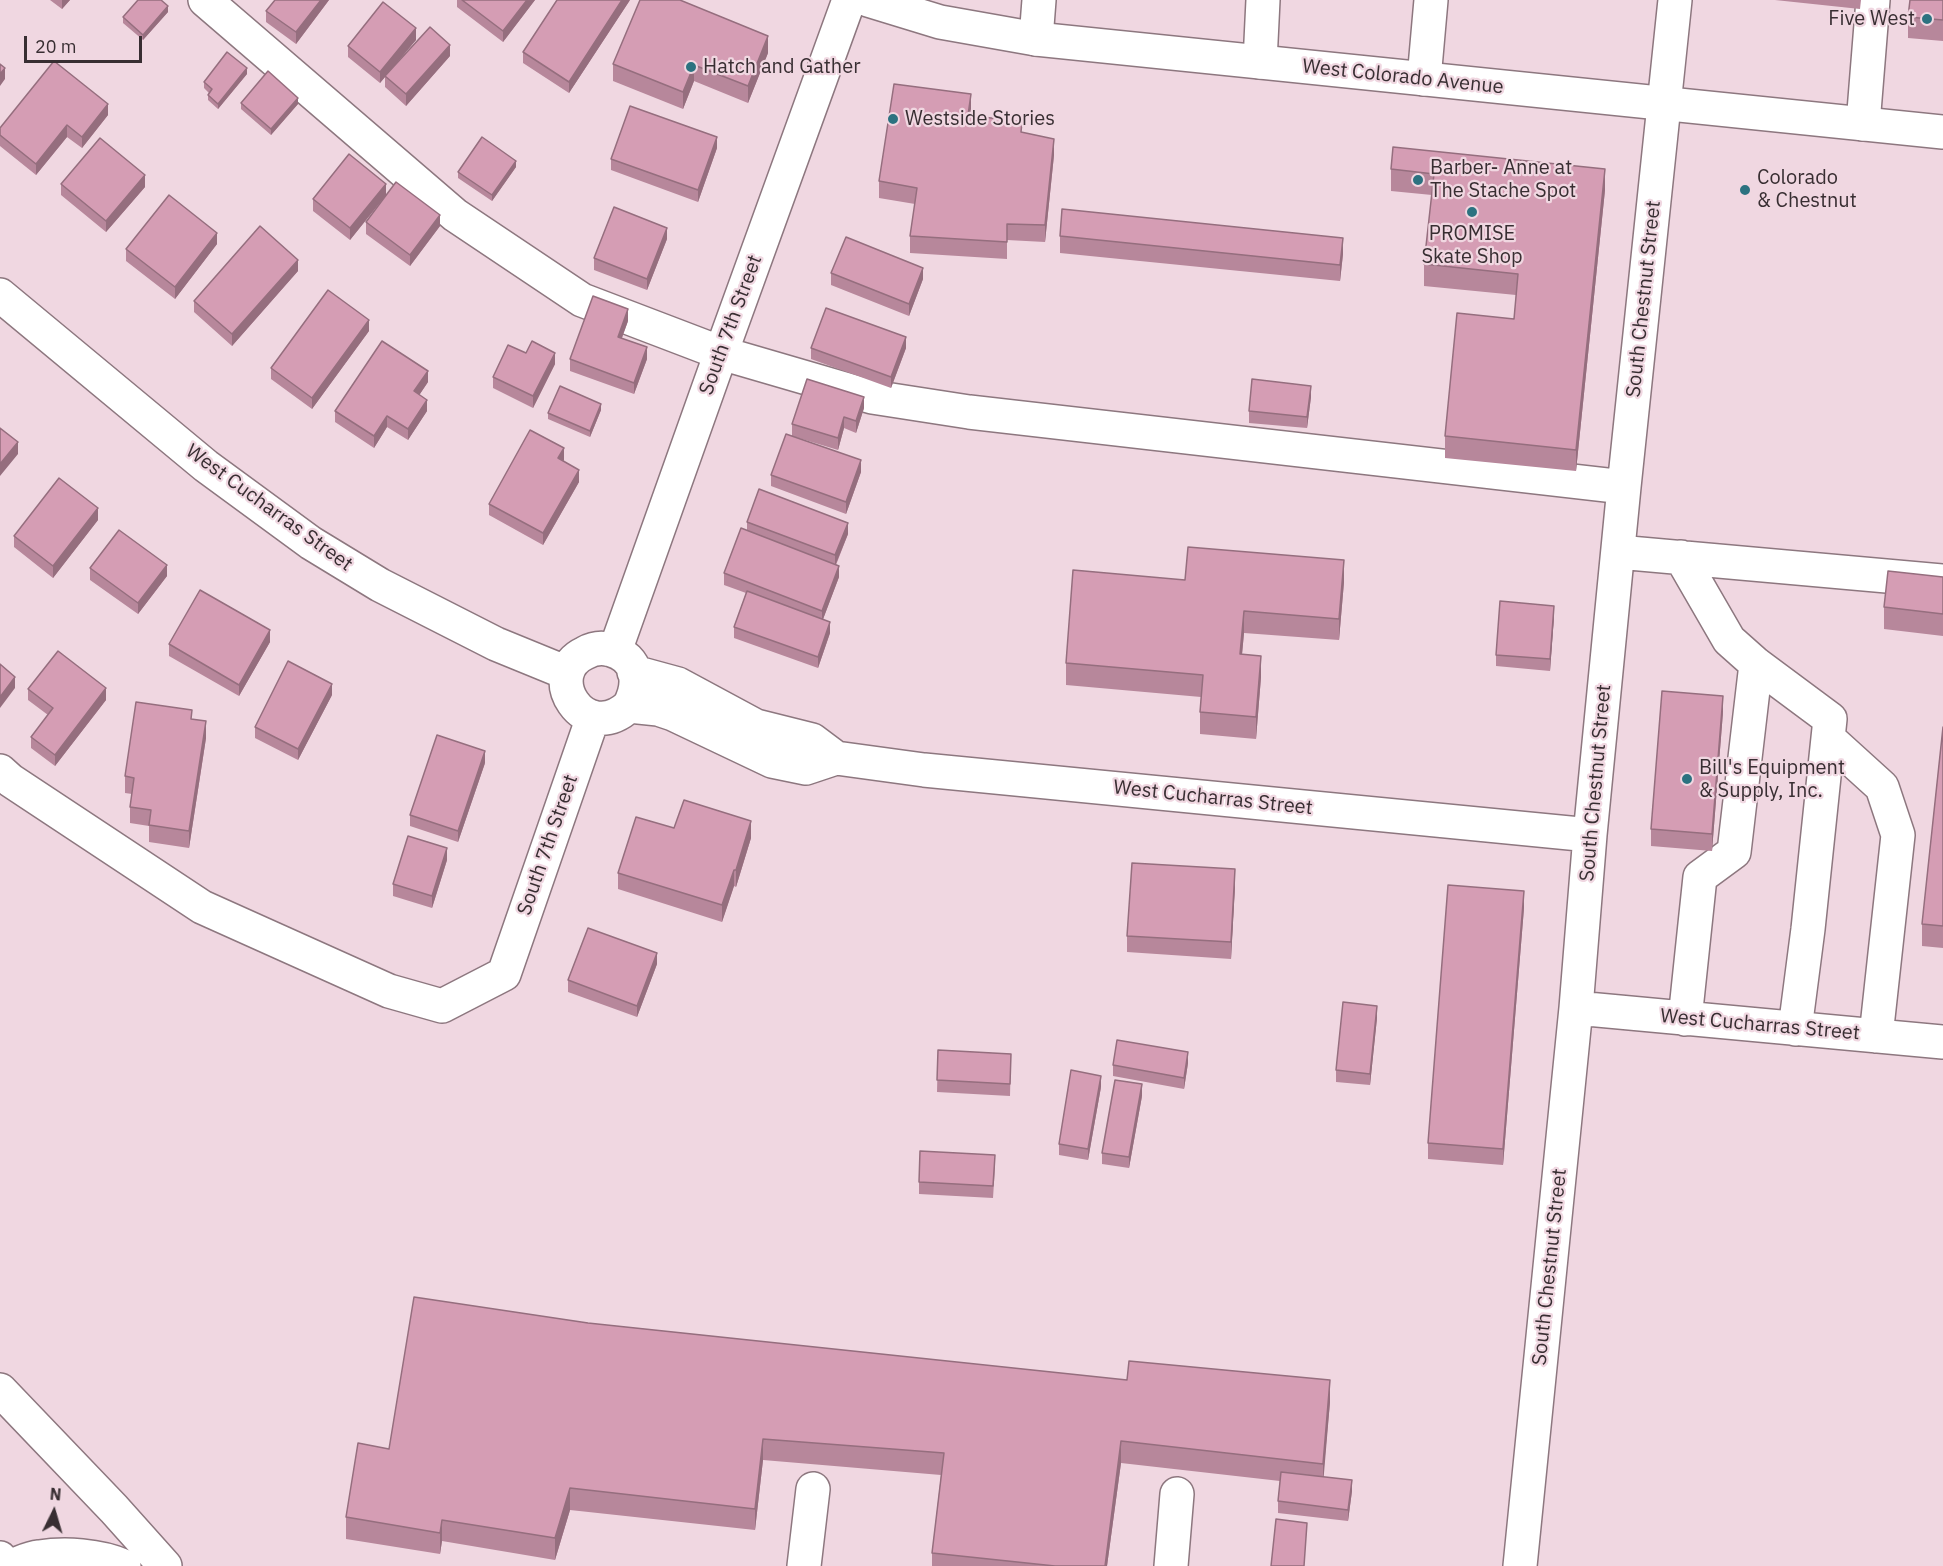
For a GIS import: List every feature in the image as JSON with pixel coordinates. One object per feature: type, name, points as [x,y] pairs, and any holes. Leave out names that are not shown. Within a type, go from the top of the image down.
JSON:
[{"type":"main road","points":[[205,0],[455,215],[582,300],[720,352],[872,397],[969,412],[1624,487]]},
{"type":"main road","name":"South 7th Street","points":[[625,661],[720,352],[849,0]]},
{"type":"main road","name":"West Colorado Avenue","points":[[868,0],[940,22],[1036,39],[1943,132]]},
{"type":"main road","points":[[1036,39],[1039,0]]},
{"type":"main road","points":[[1260,62],[1263,0]]},
{"type":"main road","points":[[1424,80],[1431,0]]},
{"type":"main road","name":"South Chestnut Street","points":[[1520,1566],[1576,1008],[1590,835],[1624,487],[1675,0]]},
{"type":"main road","points":[[1863,124],[1873,0]]},
{"type":"main road","name":"West Cucharras Street","points":[[0,295],[206,466],[311,543],[380,585],[496,644],[567,673],[572,662],[581,654],[592,649],[603,648],[625,661],[678,684],[756,726],[812,740],[836,758]]},
{"type":"main road","points":[[1618,552],[1943,581]]},
{"type":"main road","points":[[1681,557],[1729,640],[1756,664],[1830,719],[1795,1029]]},
{"type":"main road","points":[[567,673],[568,695],[582,713],[602,719],[612,717],[629,706],[637,686],[625,661]]},
{"type":"main road","points":[[1685,1018],[1700,877],[1734,852],[1756,664]]},
{"type":"main road","name":"West Cucharras Street","points":[[629,706],[658,709],[673,714],[772,761],[806,768],[836,758],[924,770],[1590,835]]},
{"type":"main road","name":"South 7th Street","points":[[0,771],[10,780],[202,908],[389,992],[442,1006],[504,974],[592,717]]},
{"type":"main road","points":[[1828,738],[1882,787],[1898,835],[1876,1036]]},
{"type":"main road","name":"West Cucharras Street","points":[[1576,1008],[1943,1042]]},
{"type":"main road","points":[[0,1390],[165,1566]]},
{"type":"main road","points":[[804,1566],[813,1489]]},
{"type":"main road","points":[[1172,1566],[1177,1494]]},
{"type":"main road","points":[[0,1558],[9,1566],[38,1557],[70,1555],[112,1561],[124,1566]]},
{"type":"building","points":[[138,0],[161,0],[168,6],[143,35],[123,17]]},
{"type":"building","points":[[275,0],[321,0],[296,32],[266,11]]},
{"type":"building","points":[[462,0],[527,0],[503,31]]},
{"type":"building","points":[[557,0],[622,0],[569,82],[523,52]]},
{"type":"building","name":"Hatch and Gather","points":[[640,0],[680,0],[768,36],[748,86],[694,65],[683,92],[613,64]]},
{"type":"building","points":[[1910,0],[1943,0],[1943,20],[1908,17]]},
{"type":"building","points":[[383,2],[416,28],[380,72],[348,46]]},
{"type":"building","points":[[430,27],[450,45],[406,94],[385,76]]},
{"type":"building","points":[[227,52],[247,68],[218,104],[208,95],[212,89],[204,82]]},
{"type":"building","points":[[54,61],[108,104],[82,137],[67,125],[36,164],[0,135],[0,128]]},
{"type":"building","points":[[0,64],[5,68],[0,74]]},
{"type":"building","points":[[268,71],[298,98],[271,129],[241,103]]},
{"type":"building","points":[[894,84],[971,94],[968,115],[1022,122],[1021,132],[1054,139],[1045,225],[1007,224],[1007,242],[910,236],[917,188],[879,181]]},
{"type":"building","points":[[630,106],[717,137],[698,190],[611,159]]},
{"type":"building","points":[[482,137],[516,161],[492,195],[458,172]]},
{"type":"building","points":[[100,138],[145,175],[106,221],[61,184]]},
{"type":"building","points":[[1393,147],[1605,169],[1576,450],[1445,436],[1457,313],[1514,319],[1518,274],[1424,264],[1434,174],[1391,169]]},
{"type":"building","points":[[349,154],[386,184],[350,228],[313,199]]},
{"type":"building","points":[[396,182],[440,215],[410,255],[366,222]]},
{"type":"building","points":[[169,195],[217,233],[175,287],[126,249]]},
{"type":"building","points":[[614,207],[667,228],[647,279],[594,258]]},
{"type":"building","points":[[1062,209],[1343,238],[1340,265],[1060,236]]},
{"type":"building","points":[[260,226],[298,260],[232,334],[194,301]]},
{"type":"building","points":[[846,237],[923,268],[909,304],[831,273]]},
{"type":"building","points":[[328,290],[369,320],[312,398],[271,368]]},
{"type":"building","points":[[593,296],[628,309],[618,337],[647,347],[634,383],[570,359]]},
{"type":"building","points":[[826,308],[906,337],[891,377],[811,348]]},
{"type":"building","points":[[382,341],[428,371],[414,391],[427,400],[408,429],[387,416],[374,436],[335,411]]},
{"type":"building","points":[[532,341],[555,353],[533,396],[493,377],[508,345],[526,353]]},
{"type":"building","points":[[807,379],[864,397],[856,421],[844,417],[838,438],[792,424]]},
{"type":"building","points":[[1252,379],[1311,386],[1307,417],[1249,411]]},
{"type":"building","points":[[560,386],[601,404],[590,431],[548,413]]},
{"type":"building","points":[[0,428],[18,442],[0,464]]},
{"type":"building","points":[[530,430],[564,448],[558,458],[579,470],[543,533],[489,504]]},
{"type":"building","points":[[786,434],[861,460],[846,502],[771,475]]},
{"type":"building","points":[[59,478],[98,508],[53,566],[14,536]]},
{"type":"building","points":[[759,489],[848,523],[835,555],[747,522]]},
{"type":"building","points":[[741,528],[839,566],[822,611],[724,573]]},
{"type":"building","points":[[119,530],[167,565],[138,603],[90,568]]},
{"type":"building","points":[[1188,547],[1344,560],[1339,619],[1244,611],[1240,654],[1261,656],[1256,717],[1200,712],[1203,675],[1066,663],[1073,570],[1185,580]]},
{"type":"building","points":[[1888,571],[1943,577],[1943,614],[1884,607]]},
{"type":"building","points":[[200,590],[270,630],[239,685],[169,644]]},
{"type":"building","points":[[747,591],[830,622],[818,657],[734,627]]},
{"type":"building","points":[[1500,601],[1554,606],[1550,659],[1496,655]]},
{"type":"building","points":[[58,651],[106,688],[55,755],[31,737],[53,708],[28,689]]},
{"type":"building","points":[[288,661],[332,684],[298,749],[255,727]]},
{"type":"building","points":[[0,664],[15,677],[0,697]]},
{"type":"building","name":"Bill's Equipment & Supply, Inc.","points":[[1662,691],[1723,696],[1712,834],[1651,829]]},
{"type":"building","points":[[136,702],[192,710],[191,719],[206,721],[189,831],[149,825],[151,810],[130,807],[134,778],[125,776]]},
{"type":"building","points":[[1943,727],[1943,926],[1922,924]]},
{"type":"building","points":[[437,735],[485,751],[458,831],[410,815]]},
{"type":"building","points":[[684,800],[751,821],[736,870],[734,870],[722,905],[618,873],[636,817],[674,828]]},
{"type":"building","points":[[408,836],[447,848],[432,896],[393,884]]},
{"type":"building","points":[[1132,863],[1235,869],[1231,942],[1127,936]]},
{"type":"building","points":[[1448,885],[1524,891],[1503,1149],[1428,1143]]},
{"type":"building","points":[[588,928],[657,953],[637,1006],[568,980]]},
{"type":"building","points":[[1343,1002],[1377,1006],[1370,1074],[1336,1070]]},
{"type":"building","points":[[1117,1040],[1188,1052],[1184,1078],[1113,1065]]},
{"type":"building","points":[[938,1050],[1011,1054],[1010,1084],[937,1080]]},
{"type":"building","points":[[1071,1070],[1101,1076],[1088,1149],[1059,1144]]},
{"type":"building","points":[[1115,1080],[1142,1084],[1129,1157],[1102,1153]]},
{"type":"building","points":[[920,1151],[995,1155],[993,1186],[919,1182]]},
{"type":"building","points":[[414,1297],[588,1323],[1127,1380],[1129,1361],[1330,1380],[1323,1464],[1121,1441],[1105,1566],[1055,1566],[932,1553],[944,1453],[763,1439],[755,1509],[570,1488],[555,1538],[442,1520],[440,1533],[346,1517],[358,1443],[389,1449]]},
{"type":"building","points":[[1281,1472],[1352,1480],[1348,1510],[1278,1501]]},
{"type":"building","points":[[1276,1519],[1307,1523],[1304,1566],[1271,1566]]},
{"type":"place","name":"Five West","points":[[1927,19]]},
{"type":"place","name":"Hatch and Gather","points":[[691,67]]},
{"type":"place","name":"Westside Stories","points":[[893,119]]},
{"type":"place","name":"Barber- Anne at The Stache Spot","points":[[1418,180]]},
{"type":"place","name":"Colorado & Chestnut","points":[[1745,190]]},
{"type":"place","name":"PROMISE Skate Shop","points":[[1472,212]]},
{"type":"place","name":"Bill's Equipment & Supply, Inc.","points":[[1687,779]]}]
